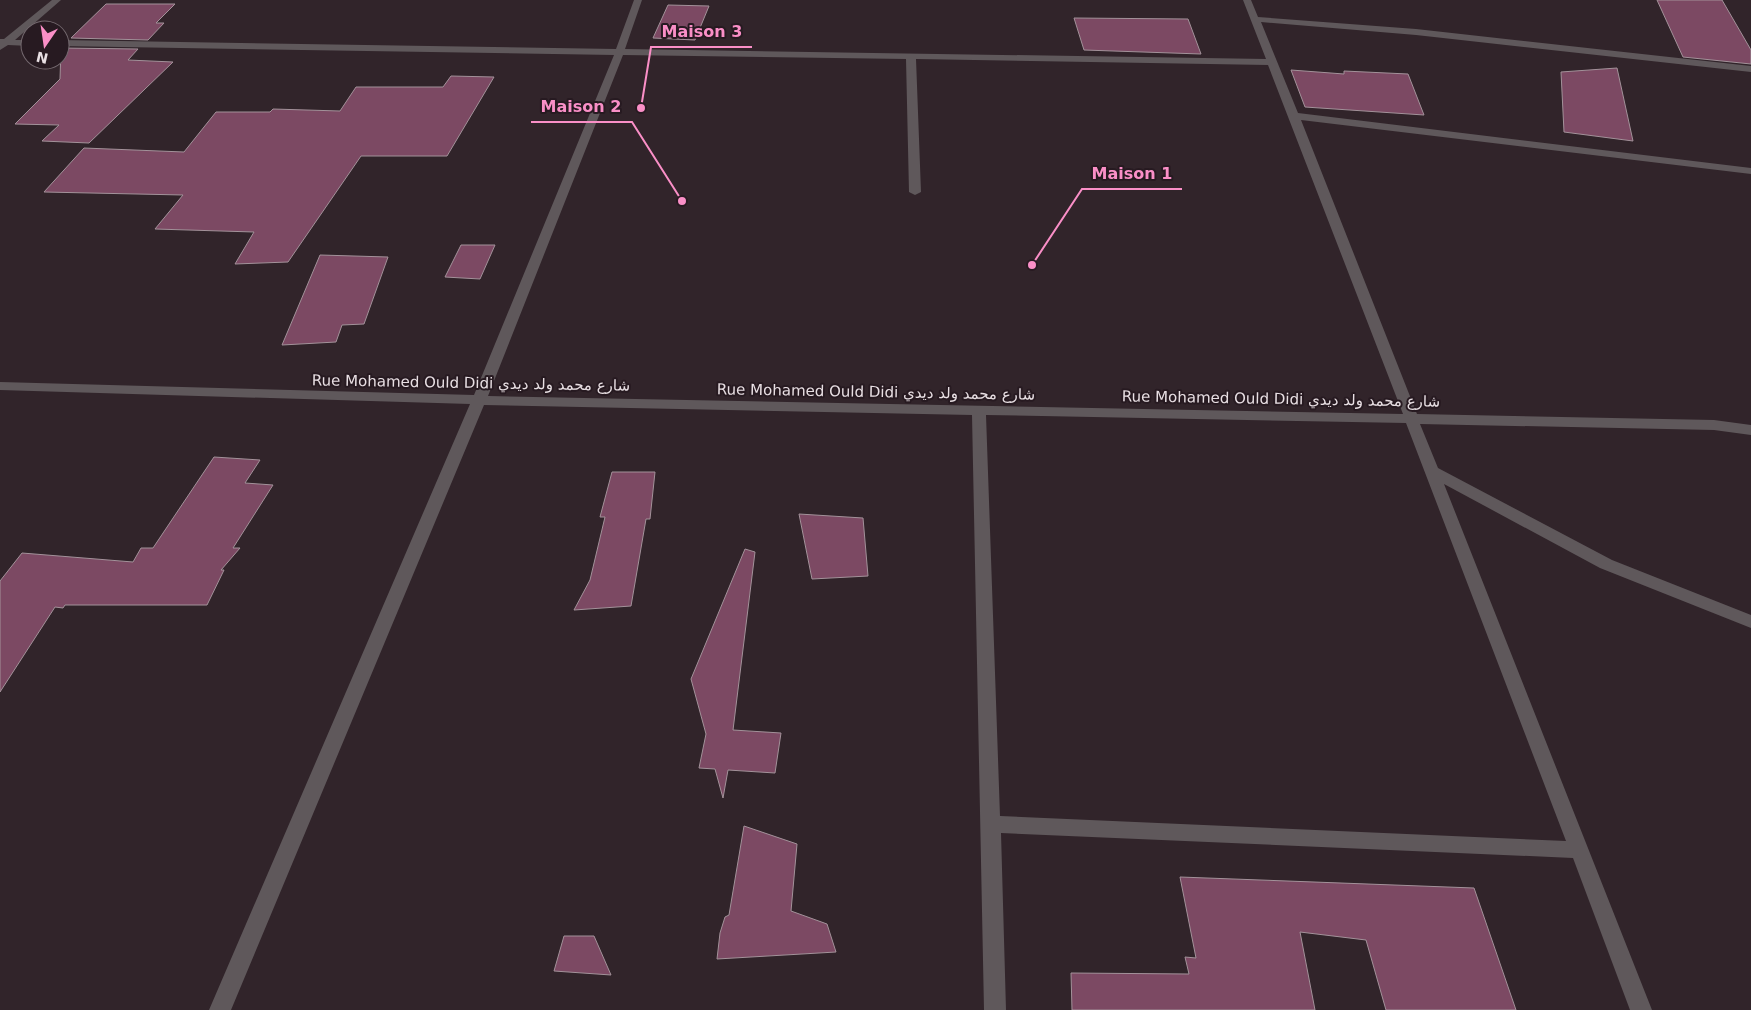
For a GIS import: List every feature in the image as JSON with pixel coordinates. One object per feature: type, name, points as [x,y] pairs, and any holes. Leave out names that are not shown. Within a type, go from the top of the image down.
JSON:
[{"type":"street","points":[[2,44],[58,0]]},
{"type":"street","points":[[220,1010],[479,400],[619,53],[638,0]]},
{"type":"street","points":[[1247,0],[1273,62],[1641,1010]]},
{"type":"street","points":[[1255,18],[1416,32],[1751,69]]},
{"type":"street","points":[[2,44],[20,43]]},
{"type":"street","points":[[70,43],[1273,62]]},
{"type":"street","points":[[911,57],[915,192]]},
{"type":"street","points":[[1294,116],[1751,171]]},
{"type":"street","name":"Rue Mohamed Ould Didi شارع محمد ولد ديدي","points":[[0,386],[479,400],[1714,425],[1751,430]]},
{"type":"street","points":[[979,410],[992,824],[995,1010]]},
{"type":"street","points":[[1431,471],[1606,564],[1751,622]]},
{"type":"street","points":[[992,824],[1579,850]]},
{"type":"building","points":[[1657,0],[1722,0],[1751,50],[1751,64],[1683,57]]},
{"type":"building","points":[[106,4],[175,4],[156,23],[164,23],[148,40],[71,38]]},
{"type":"building","points":[[668,5],[709,6],[695,40],[653,38]]},
{"type":"building","points":[[1074,18],[1188,19],[1201,54],[1084,50]]},
{"type":"building","points":[[70,48],[138,49],[128,60],[173,62],[89,143],[42,141],[59,125],[15,124],[60,79],[60,70],[70,70]]},
{"type":"building","points":[[1617,68],[1633,141],[1564,132],[1561,72]]},
{"type":"building","points":[[1291,70],[1344,74],[1344,71],[1408,74],[1424,115],[1305,107]]},
{"type":"building","points":[[451,76],[494,77],[447,156],[361,156],[288,262],[235,264],[254,232],[155,229],[183,195],[44,192],[84,148],[184,152],[216,112],[270,112],[273,109],[340,111],[356,87],[443,87]]},
{"type":"building","points":[[461,245],[495,245],[480,279],[445,277]]},
{"type":"building","points":[[320,255],[388,257],[364,324],[342,325],[336,342],[282,345]]},
{"type":"building","points":[[214,457],[260,460],[245,483],[273,485],[233,548],[240,548],[221,570],[224,570],[207,605],[65,605],[63,608],[55,607],[0,692],[0,581],[22,553],[133,562],[141,548],[153,548]]},
{"type":"building","points":[[612,472],[655,472],[650,519],[646,519],[631,606],[574,610],[590,580],[605,517],[600,517]]},
{"type":"building","points":[[799,514],[863,518],[868,576],[812,579]]},
{"type":"building","points":[[745,549],[755,552],[733,730],[781,733],[775,773],[728,770],[723,798],[715,769],[699,768],[706,734],[691,679]]},
{"type":"building","points":[[744,826],[797,844],[791,911],[827,924],[836,952],[717,959],[720,933],[725,917],[729,915]]},
{"type":"building","points":[[1180,877],[1474,888],[1516,1010],[1386,1010],[1366,940],[1300,932],[1315,1010],[1072,1010],[1071,973],[1189,974],[1185,957],[1196,958]]},
{"type":"building","points":[[564,936],[594,936],[611,975],[554,971]]},
{"type":"place","name":"Maison 3","points":[[641,108]]},
{"type":"place","name":"Maison 2","points":[[682,201]]},
{"type":"place","name":"Maison 1","points":[[1032,265]]}]
